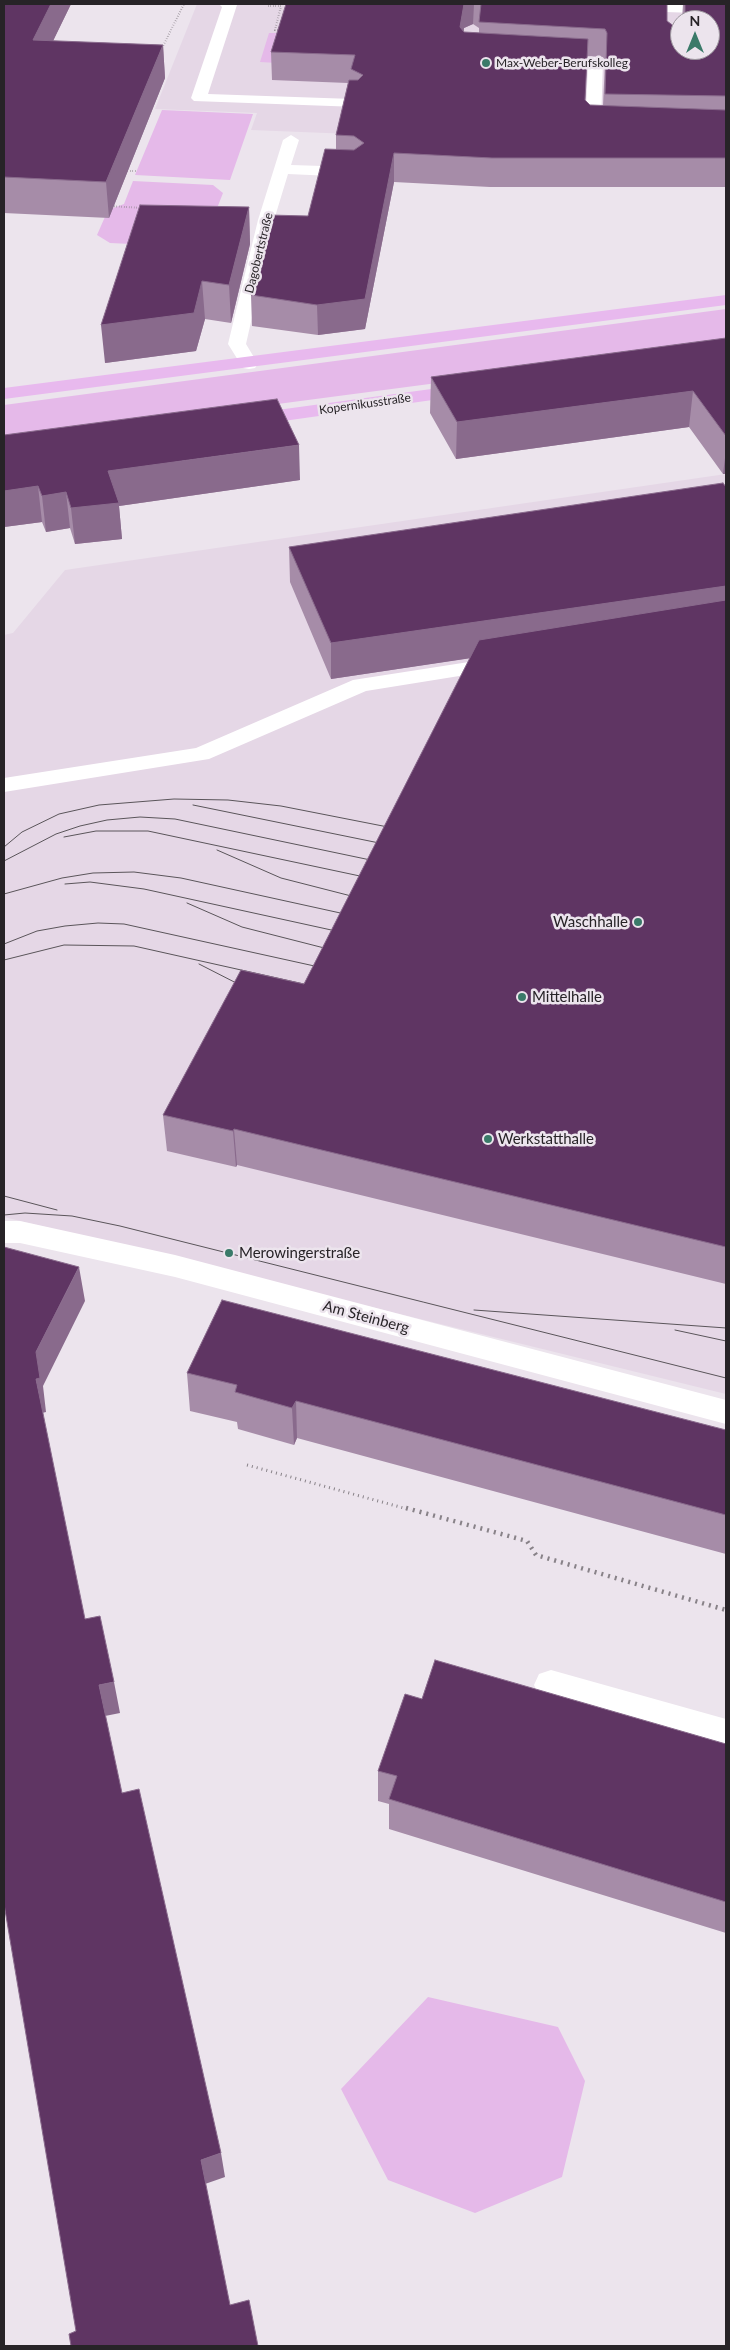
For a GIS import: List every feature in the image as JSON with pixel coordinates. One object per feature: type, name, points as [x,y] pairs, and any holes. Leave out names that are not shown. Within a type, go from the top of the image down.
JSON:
[{"type":"main road","points":[[4,394],[249,364],[726,300]]},
{"type":"main road","name":"Kopernikusstraße","points":[[230,422],[482,388]]},
{"type":"street","points":[[226,4],[230,5],[199,98],[353,104]]},
{"type":"street","points":[[636,7],[726,10]]},
{"type":"street","points":[[537,58],[596,61],[593,129],[622,130]]},
{"type":"street","name":"Dagobertstraße","points":[[249,364],[237,344],[266,220],[292,140]]},
{"type":"street","points":[[282,170],[354,172]]},
{"type":"street","points":[[4,785],[201,754],[361,685],[519,660]]},
{"type":"street","name":"Am Steinberg","points":[[4,1232],[20,1232],[175,1266],[726,1412]]},
{"type":"street","points":[[551,1685],[726,1734]]},
{"type":"path","points":[[160,54],[184,4]]},
{"type":"path","points":[[122,171],[137,171]]},
{"type":"path","points":[[109,206],[146,208]]},
{"type":"path","points":[[247,1466],[527,1541],[536,1555],[726,1610]]},
{"type":"shaded area","points":[[197,4],[726,4],[726,149],[251,130],[257,113],[155,109]]},
{"type":"shaded area","points":[[269,33],[286,33],[277,63],[260,62]]},
{"type":"shaded area","points":[[162,110],[253,114],[230,180],[135,175]]},
{"type":"shaded area","points":[[133,181],[213,185],[223,193],[214,216],[174,246],[110,243],[97,235],[108,210],[124,204]]},
{"type":"shaded area","points":[[726,309],[726,345],[4,440],[4,405]]},
{"type":"shaded area","points":[[726,474],[726,1394],[4,1217],[4,635],[13,633],[65,570]]},
{"type":"shaded area","points":[[428,1997],[558,2027],[585,2081],[562,2177],[475,2213],[388,2180],[341,2089]]},
{"type":"building","points":[[4,4],[51,4],[33,40],[163,45],[106,182],[4,177]]},
{"type":"building","points":[[286,4],[464,4],[460,27],[464,32],[588,39],[585,100],[590,105],[726,110],[726,158],[492,158],[394,153],[365,299],[317,305],[251,295],[269,215],[308,216],[325,149],[354,150],[364,143],[354,136],[336,135],[349,80],[358,80],[363,75],[351,69],[355,55],[271,52]]},
{"type":"building","points":[[481,4],[667,4],[667,21],[670,23],[670,60],[720,60],[720,10],[685,10],[685,4],[726,4],[726,96],[605,94],[607,33],[605,29],[479,22]]},
{"type":"building","points":[[140,205],[249,207],[229,285],[202,281],[194,313],[101,325]]},
{"type":"building","points":[[726,338],[726,436],[693,391],[457,422],[431,377]]},
{"type":"building","points":[[277,399],[299,445],[108,471],[119,503],[71,508],[66,492],[42,496],[38,486],[4,491],[4,435]]},
{"type":"building","points":[[723,483],[726,487],[726,586],[331,643],[289,547]]},
{"type":"building","points":[[726,600],[726,1247],[234,1129],[233,1131],[163,1115],[241,970],[304,984],[479,640]]},
{"type":"building","points":[[4,1247],[79,1267],[36,1352],[40,1378],[36,1379],[85,1619],[100,1616],[114,1682],[99,1685],[122,1793],[139,1789],[221,2153],[201,2160],[230,2305],[249,2300],[258,2346],[71,2346],[69,2334],[76,2331],[4,1904]]},
{"type":"building","points":[[222,1300],[726,1430],[726,1515],[296,1401],[292,1408],[235,1392],[237,1385],[187,1373]]},
{"type":"building","points":[[435,1660],[726,1744],[726,1902],[389,1799],[397,1776],[378,1771],[405,1694],[422,1699]]},
{"type":"tram line","points":[[4,847],[22,832],[59,814],[99,805],[174,799],[228,800],[281,806],[398,829]]},
{"type":"tram line","points":[[193,805],[389,845]]},
{"type":"tram line","points":[[4,861],[56,834],[80,826],[107,820],[140,817],[175,819],[380,862]]},
{"type":"tram line","points":[[64,837],[96,831],[148,831],[374,879]]},
{"type":"tram line","points":[[217,850],[281,878],[363,899]]},
{"type":"tram line","points":[[4,894],[62,878],[93,873],[134,872],[181,878],[354,916]]},
{"type":"tram line","points":[[65,884],[90,882],[144,889],[345,933]]},
{"type":"tram line","points":[[187,903],[242,927],[336,951]]},
{"type":"tram line","points":[[4,944],[37,931],[65,926],[98,923],[124,924],[328,969]]},
{"type":"tram line","points":[[4,960],[64,945],[134,946],[317,987]]},
{"type":"tram line","points":[[199,964],[248,989]]},
{"type":"tram line","points":[[4,1196],[57,1210]]},
{"type":"tram line","points":[[4,1215],[25,1213],[72,1216],[120,1226],[726,1378]]},
{"type":"tram line","points":[[474,1310],[726,1328]]},
{"type":"tram line","points":[[675,1330],[726,1341]]},
{"type":"place","name":"Max-Weber-Berufskolleg","points":[[486,63]]},
{"type":"place","name":"Waschhalle","points":[[638,922]]},
{"type":"place","name":"Mittelhalle","points":[[522,997]]},
{"type":"place","name":"Werkstatthalle","points":[[488,1139]]},
{"type":"place","name":"Merowingerstraße","points":[[229,1253]]}]
